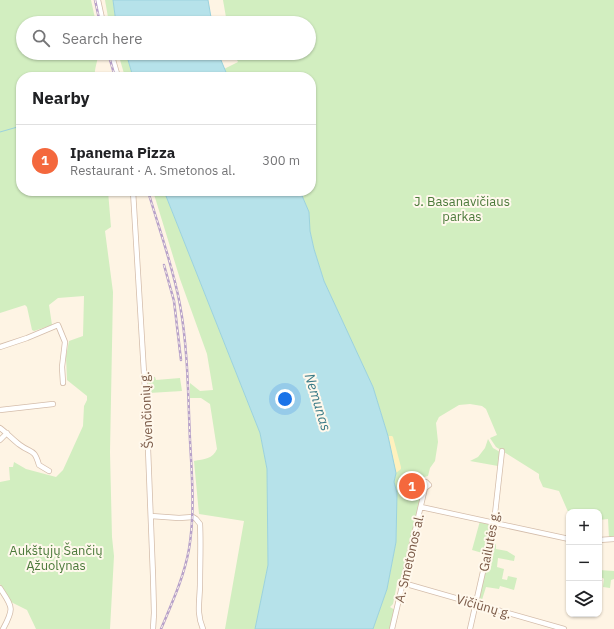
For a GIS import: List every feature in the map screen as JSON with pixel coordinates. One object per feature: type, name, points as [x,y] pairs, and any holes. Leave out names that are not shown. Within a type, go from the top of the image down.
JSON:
[{"type":"street","points":[[98,0],[101,16]]},
{"type":"street","points":[[113,60],[117,72]]},
{"type":"street","name":"Švenčionių g.","points":[[133,196],[144,358],[154,606],[153,629]]},
{"type":"street","points":[[0,347],[58,325],[66,342],[62,367],[63,383]]},
{"type":"street","points":[[0,410],[53,404]]},
{"type":"street","points":[[0,428],[20,445],[32,451],[38,460],[39,465],[49,471]]},
{"type":"street","points":[[0,440],[6,433]]},
{"type":"street","name":"Gailutės g.","points":[[470,629],[494,523],[502,451]]},
{"type":"street","name":"A. Smetonos al.","points":[[392,629],[425,488]]},
{"type":"street","points":[[421,507],[566,538]]},
{"type":"street","points":[[151,516],[193,518],[200,524],[200,588],[198,605],[200,621],[204,629]]},
{"type":"street","points":[[602,540],[614,539]]},
{"type":"street","name":"Vičiūnų g.","points":[[403,583],[564,629]]},
{"type":"street","points":[[0,588],[11,605],[12,610],[3,629]]},
{"type":"green space","name":"Aukštųjų Šančių Ąžuolynas","points":[[0,0],[91,0],[94,16],[16,16],[16,60],[97,60],[95,72],[16,72],[16,196],[108,196],[111,227],[105,231],[113,292],[110,452],[112,537],[114,556],[110,629],[36,629],[27,610],[11,602],[0,584],[0,482],[10,480],[9,467],[13,467],[14,462],[26,469],[56,477],[63,470],[83,426],[84,406],[87,396],[67,380],[66,356],[69,341],[83,336],[84,296],[58,298],[49,305],[52,325],[34,331],[32,330],[27,307],[25,305],[0,313]]},
{"type":"green space","points":[[105,0],[113,0],[115,16],[108,16]]},
{"type":"green space","name":"J. Basanavičiaus parkas","points":[[223,0],[614,0],[614,537],[609,538],[608,519],[602,520],[602,509],[567,509],[559,491],[543,487],[539,474],[496,447],[490,438],[497,435],[486,409],[482,406],[470,404],[459,405],[439,417],[436,423],[438,442],[435,461],[430,468],[428,476],[424,477],[419,483],[419,492],[422,493],[402,580],[398,579],[393,604],[390,607],[395,610],[390,629],[373,629],[387,589],[396,542],[397,493],[394,482],[396,473],[388,436],[373,387],[324,281],[310,231],[309,212],[302,196],[316,196],[316,72],[226,72],[224,69],[238,62],[237,60],[316,60],[316,16],[226,16]]},
{"type":"green space","points":[[120,60],[128,60],[132,72],[124,72]]},
{"type":"green space","points":[[155,196],[166,196],[260,433],[267,469],[268,565],[255,629],[225,629],[244,521],[199,514],[194,461],[211,457],[217,449],[210,404],[201,398],[190,398],[190,383],[200,391],[213,390],[207,354],[180,279]]},
{"type":"green space","points":[[148,376],[155,377],[156,380],[180,378],[182,391],[149,393]]},
{"type":"green space","points":[[488,439],[493,448],[500,452],[498,466],[470,461],[478,457],[485,448]]},
{"type":"green space","points":[[480,521],[492,524],[486,554],[472,550]]},
{"type":"green space","points":[[491,543],[496,544],[496,549],[507,551],[515,556],[514,561],[498,558],[497,567],[504,569],[502,579],[507,580],[508,576],[517,578],[514,590],[500,586],[499,589],[486,587],[481,603],[479,601]]},
{"type":"green space","points":[[602,570],[614,571],[614,579],[611,580],[610,588],[603,587]]},
{"type":"sand","points":[[388,436],[393,437],[401,467],[401,469],[396,473]]},
{"type":"water","points":[[113,0],[208,0],[211,16],[115,16]]},
{"type":"water","points":[[128,60],[221,60],[226,72],[132,72]]},
{"type":"water","name":"Nemunas","points":[[166,196],[302,196],[309,212],[310,231],[324,281],[373,387],[388,436],[396,473],[394,482],[397,493],[396,542],[387,589],[373,629],[255,629],[268,565],[267,469],[260,433]]},
{"type":"waterway","points":[[0,132],[16,127]]},
{"type":"railway","points":[[95,0],[98,16]]},
{"type":"railway","points":[[110,60],[114,72]]},
{"type":"railway","points":[[150,196],[174,276],[183,322],[192,481],[192,522],[187,559],[177,590],[161,629]]},
{"type":"railway","points":[[164,265],[174,301],[181,360]]},
{"type":"place","name":"Ipanema Pizza","points":[[412,486]]}]
